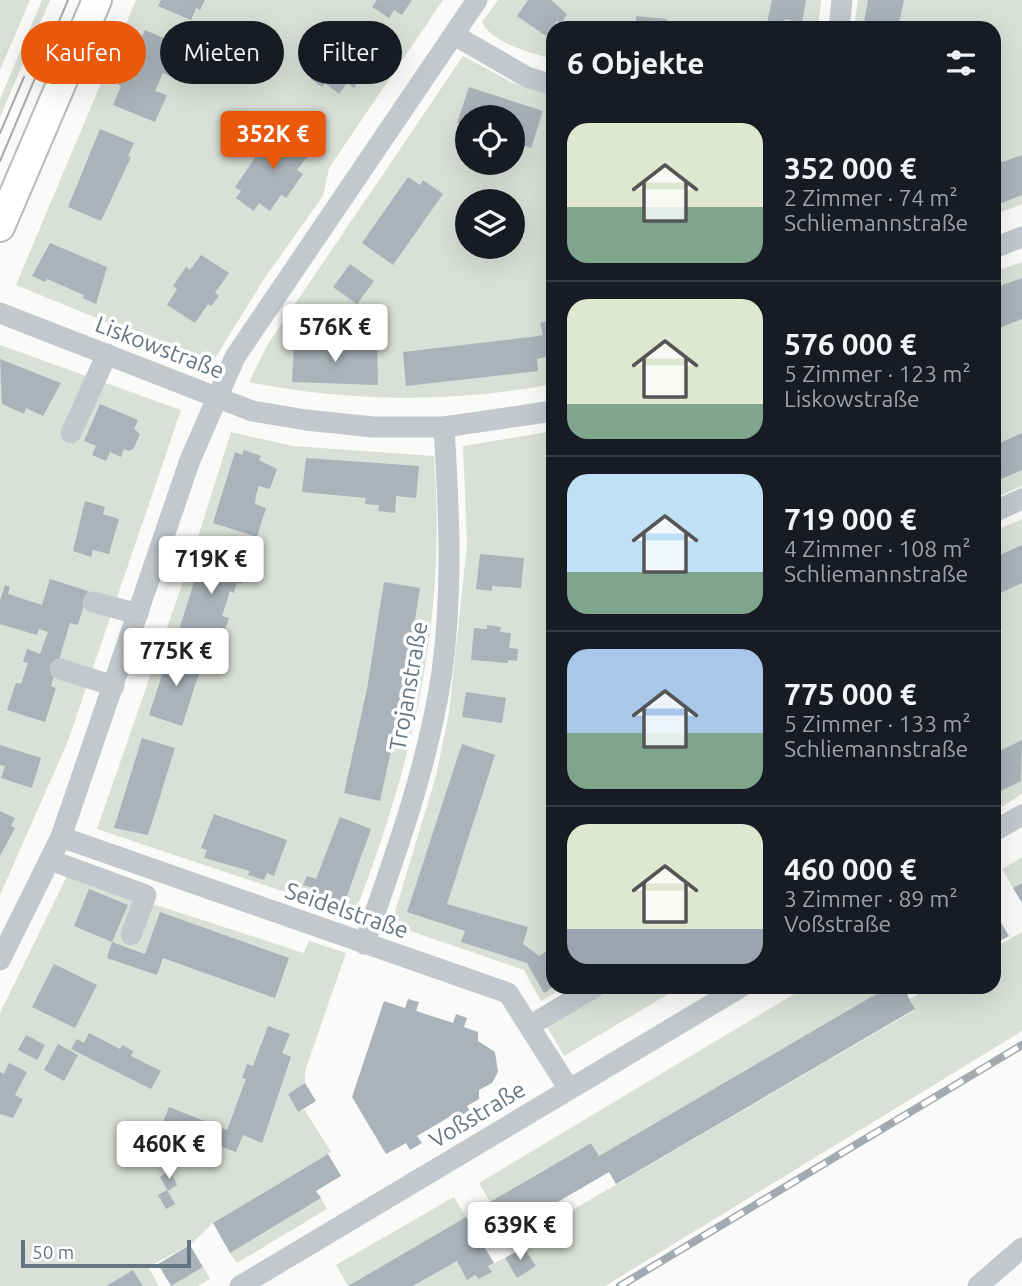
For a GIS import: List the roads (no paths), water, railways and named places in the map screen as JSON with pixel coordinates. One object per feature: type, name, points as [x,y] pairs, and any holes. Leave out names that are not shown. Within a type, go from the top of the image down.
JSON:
[{"type":"main road","points":[[0,227],[97,0]]},
{"type":"street","points":[[0,960],[61,837],[190,460],[235,357],[477,0]]},
{"type":"street","points":[[840,21],[842,0]]},
{"type":"street","points":[[454,34],[527,77],[546,83]]},
{"type":"street","points":[[1001,245],[1022,237]]},
{"type":"street","name":"Liskowstraße","points":[[0,313],[252,411],[373,427],[444,427],[546,412]]},
{"type":"street","points":[[72,433],[107,354]]},
{"type":"street","name":"Trojanstraße","points":[[364,944],[395,859],[423,761],[442,673],[448,605],[450,531],[444,427]]},
{"type":"street","points":[[1001,509],[1022,499]]},
{"type":"street","points":[[93,601],[138,614]]},
{"type":"street","points":[[60,669],[114,686]]},
{"type":"street","points":[[1001,827],[1022,815]]},
{"type":"street","name":"Seidelstraße","points":[[61,837],[508,993],[569,1089]]},
{"type":"street","points":[[50,860],[146,895],[131,935]]},
{"type":"street","points":[[541,1019],[583,994]]},
{"type":"street","name":"Voßstraße","points":[[240,1286],[729,994]]},
{"type":"street","points":[[978,1286],[1022,1248]]},
{"type":"tram line","points":[[0,161],[68,0]]},
{"type":"tram line","points":[[0,133],[21,84]]},
{"type":"railway","points":[[620,1286],[1022,1045]]}]
